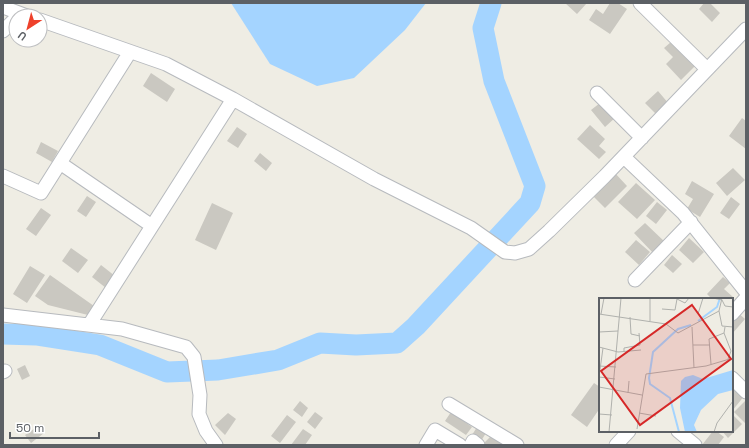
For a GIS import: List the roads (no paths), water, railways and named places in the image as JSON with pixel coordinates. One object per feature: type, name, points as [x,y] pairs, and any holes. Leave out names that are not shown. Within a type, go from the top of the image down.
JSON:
[{"type":"street","points":[[640,3],[708,69]]},
{"type":"street","points":[[48,23],[166,64],[233,98],[374,179],[471,228],[505,252],[515,253],[529,249],[624,157],[746,29]]},
{"type":"street","points":[[3,176],[41,193],[130,52]]},
{"type":"street","points":[[597,93],[642,138]]},
{"type":"street","points":[[89,325],[233,98]]},
{"type":"street","points":[[624,157],[683,213],[746,292]]},
{"type":"street","points":[[60,163],[152,226]]},
{"type":"street","points":[[635,280],[691,222]]},
{"type":"street","points":[[733,313],[746,298]]},
{"type":"street","points":[[3,315],[122,329],[181,344],[186,347],[194,357],[200,395],[199,414],[206,431],[216,445]]},
{"type":"street","points":[[733,379],[746,392]]},
{"type":"street","points":[[449,404],[517,445]]},
{"type":"street","points":[[426,445],[435,430],[460,445]]},
{"type":"street","points":[[616,445],[628,432]]},
{"type":"street","points":[[679,432],[695,445]]},
{"type":"street","points":[[471,445],[473,441],[478,445]]},
{"type":"water","points":[[231,3],[426,3],[405,30],[354,78],[317,86],[270,64]]},
{"type":"waterway","points":[[3,334],[36,335],[100,345],[167,372],[218,370],[278,360],[320,343],[356,345],[397,343],[416,326],[530,203],[535,186],[494,81],[483,28],[491,3]]}]
